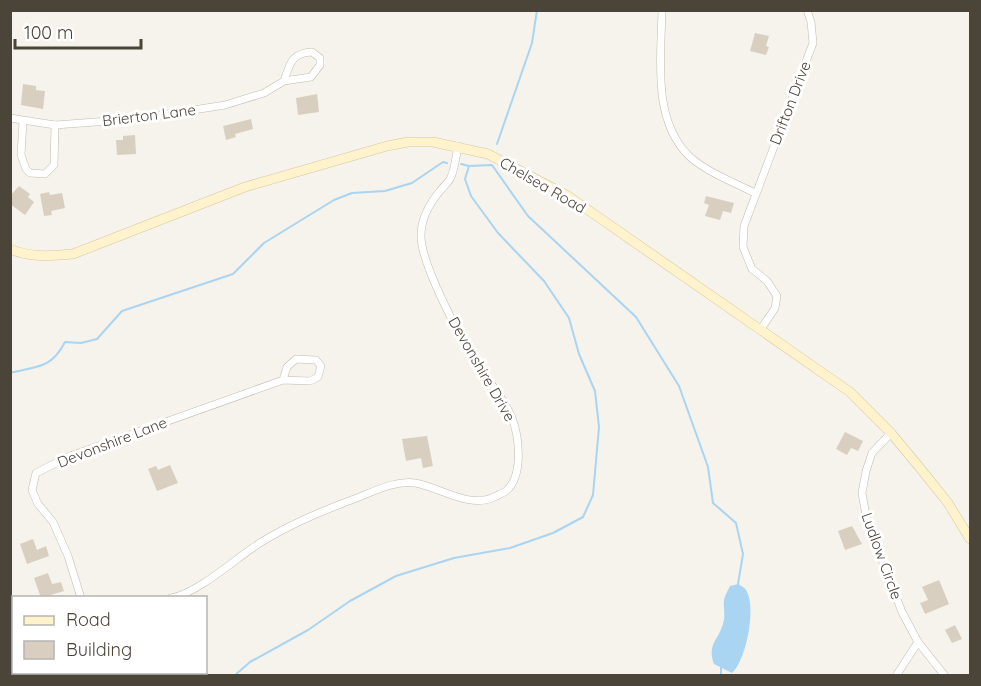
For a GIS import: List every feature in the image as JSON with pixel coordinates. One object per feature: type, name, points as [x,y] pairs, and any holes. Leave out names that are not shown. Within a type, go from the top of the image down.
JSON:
[{"type":"street","points":[[662,10],[663,106],[674,135],[690,157],[725,179],[755,193]]},
{"type":"street","name":"Drifton Drive","points":[[761,329],[775,308],[777,296],[767,281],[752,269],[743,247],[744,225],[813,43],[807,10]]},
{"type":"street","name":"Brierton Lane","points":[[10,118],[55,125],[136,119],[225,105],[264,93],[284,81],[311,77],[320,65],[320,58],[312,52],[297,55],[291,61],[284,81]]},
{"type":"street","points":[[23,121],[22,162],[30,173],[37,175],[45,174],[54,165],[55,125]]},
{"type":"street","name":"Chelsea Road","points":[[10,249],[22,254],[46,256],[73,254],[245,187],[379,148],[408,142],[433,142],[488,154],[568,196],[654,258],[850,392],[891,433],[948,503],[970,539]]},
{"type":"street","name":"Devonshire Drive","points":[[180,596],[197,587],[264,540],[333,506],[398,483],[416,483],[447,494],[475,500],[491,499],[507,490],[515,476],[519,455],[518,437],[511,415],[458,329],[424,253],[421,236],[423,220],[429,204],[451,178],[458,146]]},
{"type":"street","name":"Devonshire Lane","points":[[81,596],[68,556],[53,522],[38,504],[32,490],[36,473],[70,456],[284,380],[310,381],[318,377],[321,366],[316,360],[296,359],[287,367],[284,380]]},
{"type":"street","name":"Ludlow Circle","points":[[891,433],[872,453],[866,471],[862,493],[867,521],[902,612],[918,642],[945,675]]},
{"type":"street","points":[[896,675],[918,642]]},
{"type":"water","points":[[738,584],[745,589],[749,598],[750,621],[742,657],[732,673],[714,664],[712,647],[724,621],[725,596],[730,586]]},
{"type":"building","points":[[755,33],[769,36],[766,55],[750,51]]},
{"type":"building","points":[[23,84],[36,86],[36,90],[45,91],[43,109],[21,105]]},
{"type":"building","points":[[317,94],[319,112],[298,115],[296,98]]},
{"type":"building","points":[[251,119],[253,129],[235,134],[236,137],[226,140],[223,126]]},
{"type":"building","points":[[135,135],[136,154],[117,155],[116,140],[123,140],[123,136]]},
{"type":"building","points":[[19,186],[30,194],[28,197],[34,202],[25,215],[10,204],[10,196]]},
{"type":"building","points":[[49,192],[50,195],[62,193],[65,208],[51,211],[52,215],[44,216],[40,194]]},
{"type":"building","points":[[706,196],[734,203],[731,213],[723,211],[720,220],[705,216],[709,205],[704,203]]},
{"type":"building","points":[[845,432],[863,441],[858,451],[851,448],[847,455],[836,449]]},
{"type":"building","points":[[427,436],[433,466],[423,468],[421,458],[406,461],[402,439]]},
{"type":"building","points":[[170,465],[178,483],[157,491],[148,469],[156,466],[158,470]]},
{"type":"building","points":[[852,526],[862,544],[845,550],[838,531]]},
{"type":"building","points":[[33,539],[37,550],[46,546],[49,556],[27,564],[20,544]]},
{"type":"building","points":[[48,573],[52,584],[61,582],[64,591],[40,596],[34,578]]},
{"type":"building","points":[[939,580],[949,604],[925,614],[920,603],[928,600],[922,587]]},
{"type":"building","points":[[955,625],[962,639],[952,643],[945,630]]},
{"type":"waterway","points":[[497,144],[532,43],[537,10]]},
{"type":"waterway","points":[[10,373],[49,362],[65,342],[81,343],[97,339],[122,311],[233,274],[264,243],[334,200],[352,193],[385,191],[412,183],[443,162],[447,163]]},
{"type":"waterway","points":[[461,164],[469,166]]},
{"type":"waterway","points":[[234,676],[250,662],[308,630],[350,601],[396,576],[454,558],[510,548],[553,533],[583,517],[593,495],[599,427],[595,391],[579,354],[569,318],[544,281],[498,233],[471,196],[465,179],[469,166],[492,165],[528,216],[636,317],[679,386],[708,467],[713,503],[736,523],[743,554],[738,584]]},
{"type":"waterway","points":[[721,666],[721,676]]}]
